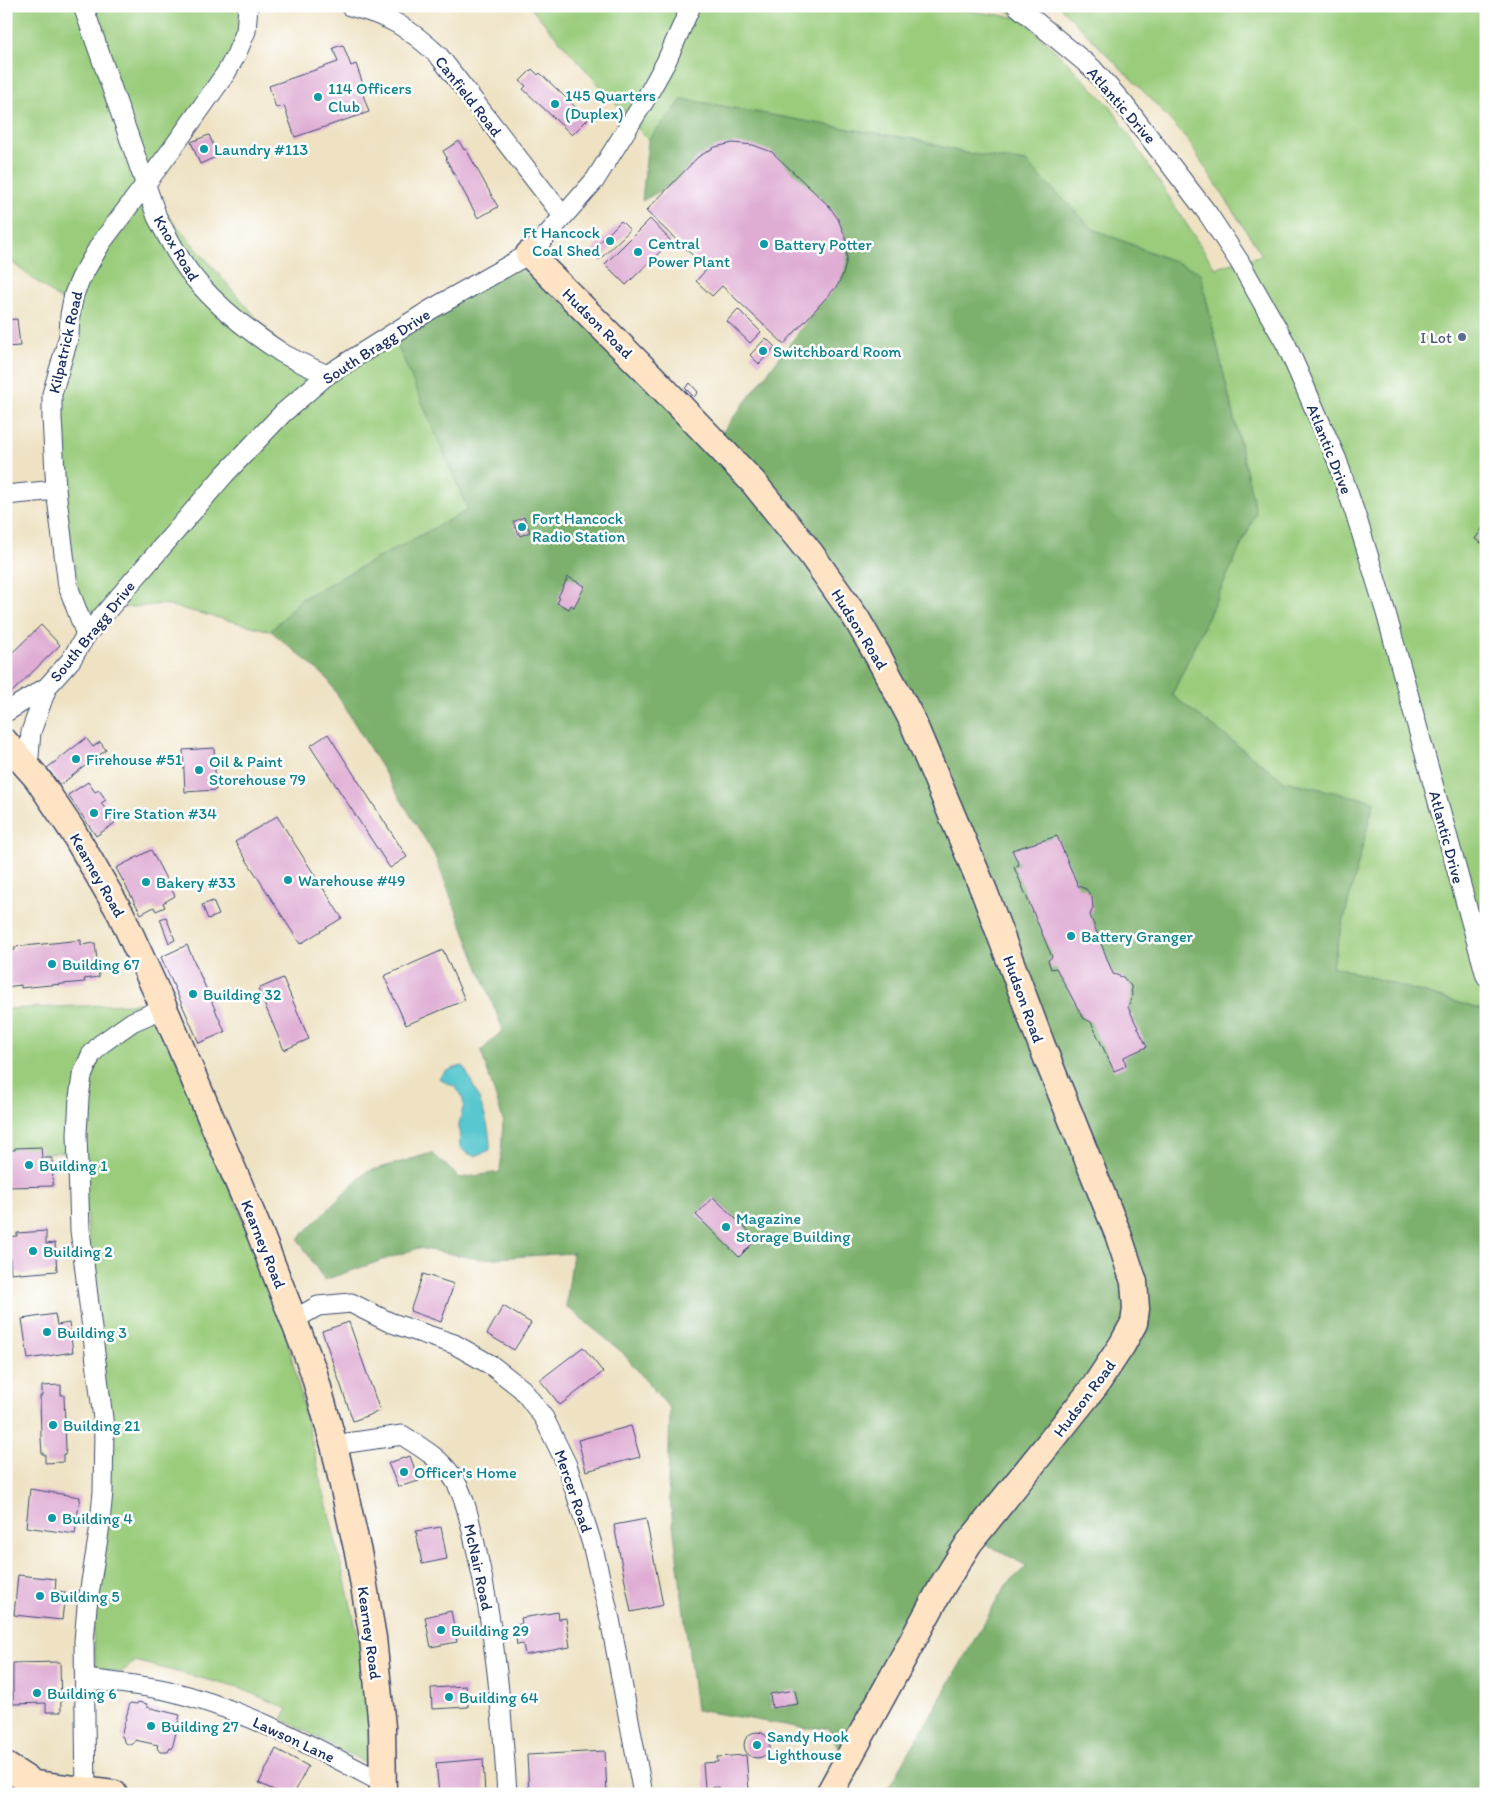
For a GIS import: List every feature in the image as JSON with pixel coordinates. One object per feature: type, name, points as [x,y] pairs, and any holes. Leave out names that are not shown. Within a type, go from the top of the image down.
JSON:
[{"type":"street","name":"Knox Road","points":[[83,6],[157,217],[168,239],[199,285],[216,302],[246,327],[283,353],[327,375]]},
{"type":"street","name":"Kilpatrick Road","points":[[86,635],[68,586],[56,490],[52,394],[69,336],[74,294],[101,243],[172,149],[229,67],[246,30],[248,6]]},
{"type":"street","name":"Canfield Road","points":[[350,6],[396,22],[420,39],[439,56],[563,216]]},
{"type":"street","name":"South Bragg Drive","points":[[6,712],[48,687],[71,660],[86,635],[225,474],[283,412],[327,375],[430,310],[529,254],[595,180],[645,100],[666,62],[691,6]]},
{"type":"street","name":"Atlantic Drive","points":[[1017,6],[1092,68],[1124,103],[1208,214],[1238,261],[1286,344],[1336,460],[1358,522],[1386,613],[1486,976]]},
{"type":"street","name":"Hudson Road","points":[[529,254],[653,378],[752,482],[811,554],[856,618],[911,718],[984,892],[1045,1055],[1118,1234],[1134,1282],[1136,1309],[1134,1322],[1126,1340],[1095,1386],[970,1543],[944,1583],[829,1794]]},
{"type":"street","points":[[6,495],[56,490]]},
{"type":"street","name":"South Bragg Drive","points":[[28,768],[31,732],[48,687]]},
{"type":"street","name":"Kearney Road","points":[[6,744],[28,768],[72,830],[121,914],[164,1008],[259,1230],[313,1370],[334,1445],[359,1557],[373,1638],[382,1727],[383,1788]]},
{"type":"street","points":[[86,1792],[84,1641],[103,1492],[104,1426],[80,1230],[77,1134],[79,1098],[82,1076],[92,1055],[100,1044],[132,1022],[164,1008]]},
{"type":"street","name":"Mercer Road","points":[[293,1320],[318,1306],[351,1303],[389,1322],[454,1344],[491,1365],[522,1389],[544,1418],[567,1465],[592,1544],[610,1619],[643,1794]]},
{"type":"street","name":"McNair Road","points":[[334,1445],[402,1435],[431,1454],[453,1476],[466,1505],[483,1578],[500,1688],[507,1794]]},
{"type":"street","name":"Lawson Lane","points":[[85,1679],[166,1691],[214,1704],[255,1719],[383,1788]]},
{"type":"street","points":[[6,1766],[28,1789],[58,1788],[114,1794]]},
{"type":"green space","points":[[6,6],[249,6],[239,56],[137,180],[308,377],[391,330],[469,510],[301,599],[271,631],[163,604],[82,612],[51,416],[74,310],[6,258]]},
{"type":"green space","points":[[529,6],[933,6],[1021,18],[997,6],[1037,6],[1024,19],[1110,106],[1215,268],[1262,255],[1186,138],[1151,99],[1059,6],[1486,6],[1486,1011],[1332,966],[1374,801],[1284,781],[1172,695],[1256,513],[1200,272],[1093,229],[1025,162],[965,153],[913,139],[683,99],[648,140]]},
{"type":"green space","points":[[683,99],[913,139],[965,153],[1026,162],[1093,229],[1200,272],[1256,513],[1172,695],[1284,781],[1374,801],[1332,966],[1486,1011],[1486,1794],[885,1794],[1006,1585],[1027,1566],[966,1533],[842,1755],[828,1728],[803,1728],[696,1710],[668,1484],[670,1409],[622,1352],[566,1306],[573,1253],[480,1259],[418,1248],[324,1280],[298,1239],[366,1172],[432,1153],[460,1178],[500,1172],[503,1120],[481,1051],[503,1030],[434,854],[327,678],[271,631],[301,599],[468,510],[391,330],[513,260],[717,439],[830,291],[742,145],[642,201],[648,140]]},
{"type":"green space","points":[[153,1003],[280,1309],[362,1652],[369,1709],[372,1766],[282,1719],[288,1709],[239,1688],[135,1661],[121,1673],[96,1669],[93,1634],[108,1440],[80,1152],[6,1154],[6,1009]]},
{"type":"water","points":[[463,1066],[482,1106],[490,1140],[490,1150],[475,1156],[466,1153],[460,1147],[459,1124],[464,1104],[461,1094],[455,1087],[439,1079],[446,1071]]},
{"type":"building","name":"114 Officers Club","points":[[343,45],[351,66],[356,64],[364,87],[361,89],[369,112],[295,137],[284,106],[276,108],[269,86],[338,62],[333,48]]},
{"type":"building","name":"145 Quarters (Duplex)","points":[[532,69],[538,75],[540,73],[588,119],[572,135],[523,89],[526,86],[520,81]]},
{"type":"building","name":"Laundry #113","points":[[209,135],[218,156],[200,164],[191,142]]},
{"type":"building","points":[[459,141],[464,150],[466,149],[498,207],[478,218],[443,151]]},
{"type":"building","name":"Battery Potter","points":[[733,143],[753,145],[772,152],[829,206],[838,219],[845,236],[847,259],[838,285],[784,344],[722,286],[712,296],[696,281],[707,269],[646,211],[698,157],[715,147]]},
{"type":"building","name":"Central Power Plant","points":[[650,219],[671,241],[626,285],[605,264]]},
{"type":"building","name":"Ft Hancock Coal Shed","points":[[621,221],[630,230],[599,260],[591,251]]},
{"type":"building","points":[[738,309],[761,332],[750,343],[727,321]]},
{"type":"building","points":[[17,319],[20,346],[6,347],[6,320]]},
{"type":"building","name":"Switchboard Room","points":[[766,338],[775,347],[759,364],[750,355]]},
{"type":"building","points":[[690,383],[698,392],[694,397],[685,388]]},
{"type":"building","name":"Fort Hancock Radio Station","points":[[524,517],[530,532],[520,536],[513,522]]},
{"type":"building","points":[[1486,523],[1486,546],[1475,539]]},
{"type":"building","points":[[568,577],[585,586],[574,607],[571,605],[569,609],[557,603]]},
{"type":"building","points":[[41,625],[60,645],[6,698],[6,646],[12,653]]},
{"type":"building","points":[[328,734],[407,857],[390,868],[310,746]]},
{"type":"building","name":"Firehouse #51","points":[[86,738],[93,747],[100,742],[106,750],[60,785],[47,768]]},
{"type":"building","name":"Oil & Paint Storehouse 79","points":[[214,748],[216,790],[185,792],[183,750]]},
{"type":"building","name":"Fire Station #34","points":[[88,782],[95,792],[99,790],[106,800],[101,803],[115,823],[96,836],[68,795]]},
{"type":"building","name":"Warehouse #49","points":[[277,816],[342,918],[300,944],[235,842]]},
{"type":"building","name":"Battery Granger","points":[[1057,836],[1078,886],[1086,889],[1092,897],[1093,908],[1090,915],[1113,974],[1123,977],[1131,986],[1132,996],[1128,1007],[1147,1047],[1124,1057],[1126,1066],[1114,1071],[1091,1022],[1083,1018],[1056,968],[1051,969],[1048,960],[1052,957],[1014,867],[1019,865],[1012,850]]},
{"type":"building","name":"Bakery #33","points":[[151,850],[175,896],[163,903],[165,907],[156,911],[154,907],[141,914],[116,868]]},
{"type":"building","points":[[213,901],[219,915],[208,919],[202,905]]},
{"type":"building","points":[[166,917],[175,940],[169,943],[160,919]]},
{"type":"building","name":"Building 67","points":[[81,940],[81,945],[95,943],[99,977],[84,979],[85,982],[21,988],[21,985],[6,987],[6,951],[15,950],[15,947]]},
{"type":"building","name":"Building 32","points":[[187,945],[225,1032],[199,1043],[161,957]]},
{"type":"building","points":[[443,950],[465,1000],[406,1025],[384,976]]},
{"type":"building","points":[[283,978],[309,1039],[284,1050],[258,989]]},
{"type":"building","name":"Building 1","points":[[41,1147],[42,1158],[52,1158],[53,1186],[7,1187],[6,1150]]},
{"type":"building","name":"Magazine Storage Building","points":[[713,1197],[757,1239],[739,1257],[696,1215]]},
{"type":"building","name":"Building 2","points":[[46,1231],[46,1244],[55,1243],[57,1271],[11,1273],[8,1237],[17,1236],[17,1233]]},
{"type":"building","points":[[423,1274],[454,1284],[441,1322],[410,1311]]},
{"type":"building","points":[[503,1306],[531,1323],[514,1350],[487,1334]]},
{"type":"building","name":"Building 3","points":[[55,1314],[57,1325],[69,1323],[73,1352],[28,1359],[22,1319]]},
{"type":"building","points":[[349,1322],[380,1411],[353,1421],[322,1331]]},
{"type":"building","points":[[583,1347],[603,1372],[560,1405],[540,1380]]},
{"type":"building","name":"Building 21","points":[[61,1385],[61,1395],[64,1395],[66,1450],[65,1454],[63,1454],[63,1462],[45,1463],[41,1439],[40,1396],[42,1396],[42,1386]]},
{"type":"building","points":[[631,1426],[640,1457],[586,1471],[578,1440]]},
{"type":"building","name":"Officer's Home","points":[[410,1456],[419,1481],[398,1487],[388,1463]]},
{"type":"building","name":"Building 4","points":[[30,1489],[80,1497],[75,1534],[26,1527]]},
{"type":"building","points":[[646,1519],[663,1605],[631,1612],[614,1525]]},
{"type":"building","points":[[441,1527],[447,1559],[422,1564],[416,1531]]},
{"type":"building","name":"Building 5","points":[[18,1575],[56,1579],[55,1591],[65,1592],[62,1620],[14,1615]]},
{"type":"building","name":"Building 29","points":[[451,1611],[457,1642],[431,1647],[425,1617]]},
{"type":"building","points":[[558,1612],[559,1619],[566,1618],[570,1647],[525,1655],[523,1644],[517,1645],[514,1625],[522,1624],[521,1618]]},
{"type":"building","name":"Building 6","points":[[60,1662],[61,1712],[46,1712],[46,1703],[13,1704],[13,1663]]},
{"type":"building","name":"Building 64","points":[[466,1686],[468,1707],[432,1709],[431,1688]]},
{"type":"building","points":[[795,1690],[798,1704],[772,1708],[770,1694]]},
{"type":"building","name":"Building 27","points":[[138,1702],[147,1704],[147,1707],[180,1715],[172,1749],[170,1748],[168,1752],[160,1752],[157,1748],[158,1745],[135,1740],[130,1745],[124,1742],[121,1736],[130,1703],[137,1704]]},
{"type":"building","name":"Sandy Hook Lighthouse","points":[[757,1732],[766,1736],[770,1745],[766,1754],[757,1758],[748,1754],[744,1745],[748,1736]]},
{"type":"building","points":[[276,1749],[308,1766],[294,1794],[282,1794],[259,1783]]},
{"type":"building","points":[[605,1751],[607,1794],[529,1794],[527,1755]]},
{"type":"building","points":[[746,1755],[749,1790],[720,1792],[719,1787],[705,1788],[703,1763],[718,1762],[717,1757]]},
{"type":"building","points":[[483,1759],[485,1794],[439,1794],[436,1763]]},
{"type":"place","name":"114 Officers Club","points":[[318,97]]},
{"type":"place","name":"145 Quarters (Duplex)","points":[[555,104]]},
{"type":"place","name":"Laundry #113","points":[[204,149]]},
{"type":"place","name":"Ft Hancock Coal Shed","points":[[610,241]]},
{"type":"place","name":"Battery Potter","points":[[764,244]]},
{"type":"place","name":"Central Power Plant","points":[[638,252]]},
{"type":"place","name":"I Lot","points":[[1462,337]]},
{"type":"place","name":"Switchboard Room","points":[[763,351]]},
{"type":"place","name":"Fort Hancock Radio Station","points":[[522,527]]},
{"type":"place","name":"Firehouse #51","points":[[76,759]]},
{"type":"place","name":"Oil & Paint Storehouse 79","points":[[199,770]]},
{"type":"place","name":"Fire Station #34","points":[[94,813]]},
{"type":"place","name":"Warehouse #49","points":[[288,880]]},
{"type":"place","name":"Bakery #33","points":[[146,882]]},
{"type":"place","name":"Battery Granger","points":[[1071,936]]},
{"type":"place","name":"Building 67","points":[[52,964]]},
{"type":"place","name":"Building 32","points":[[193,994]]},
{"type":"place","name":"Building 1","points":[[29,1165]]},
{"type":"place","name":"Magazine Storage Building","points":[[726,1227]]},
{"type":"place","name":"Building 2","points":[[33,1251]]},
{"type":"place","name":"Building 3","points":[[47,1332]]},
{"type":"place","name":"Building 21","points":[[53,1425]]},
{"type":"place","name":"Officer's Home","points":[[404,1472]]},
{"type":"place","name":"Building 4","points":[[52,1518]]},
{"type":"place","name":"Building 5","points":[[40,1596]]},
{"type":"place","name":"Building 29","points":[[441,1630]]},
{"type":"place","name":"Building 6","points":[[37,1693]]},
{"type":"place","name":"Building 64","points":[[449,1697]]},
{"type":"place","name":"Building 27","points":[[151,1726]]},
{"type":"place","name":"Sandy Hook Lighthouse","points":[[757,1745]]}]
